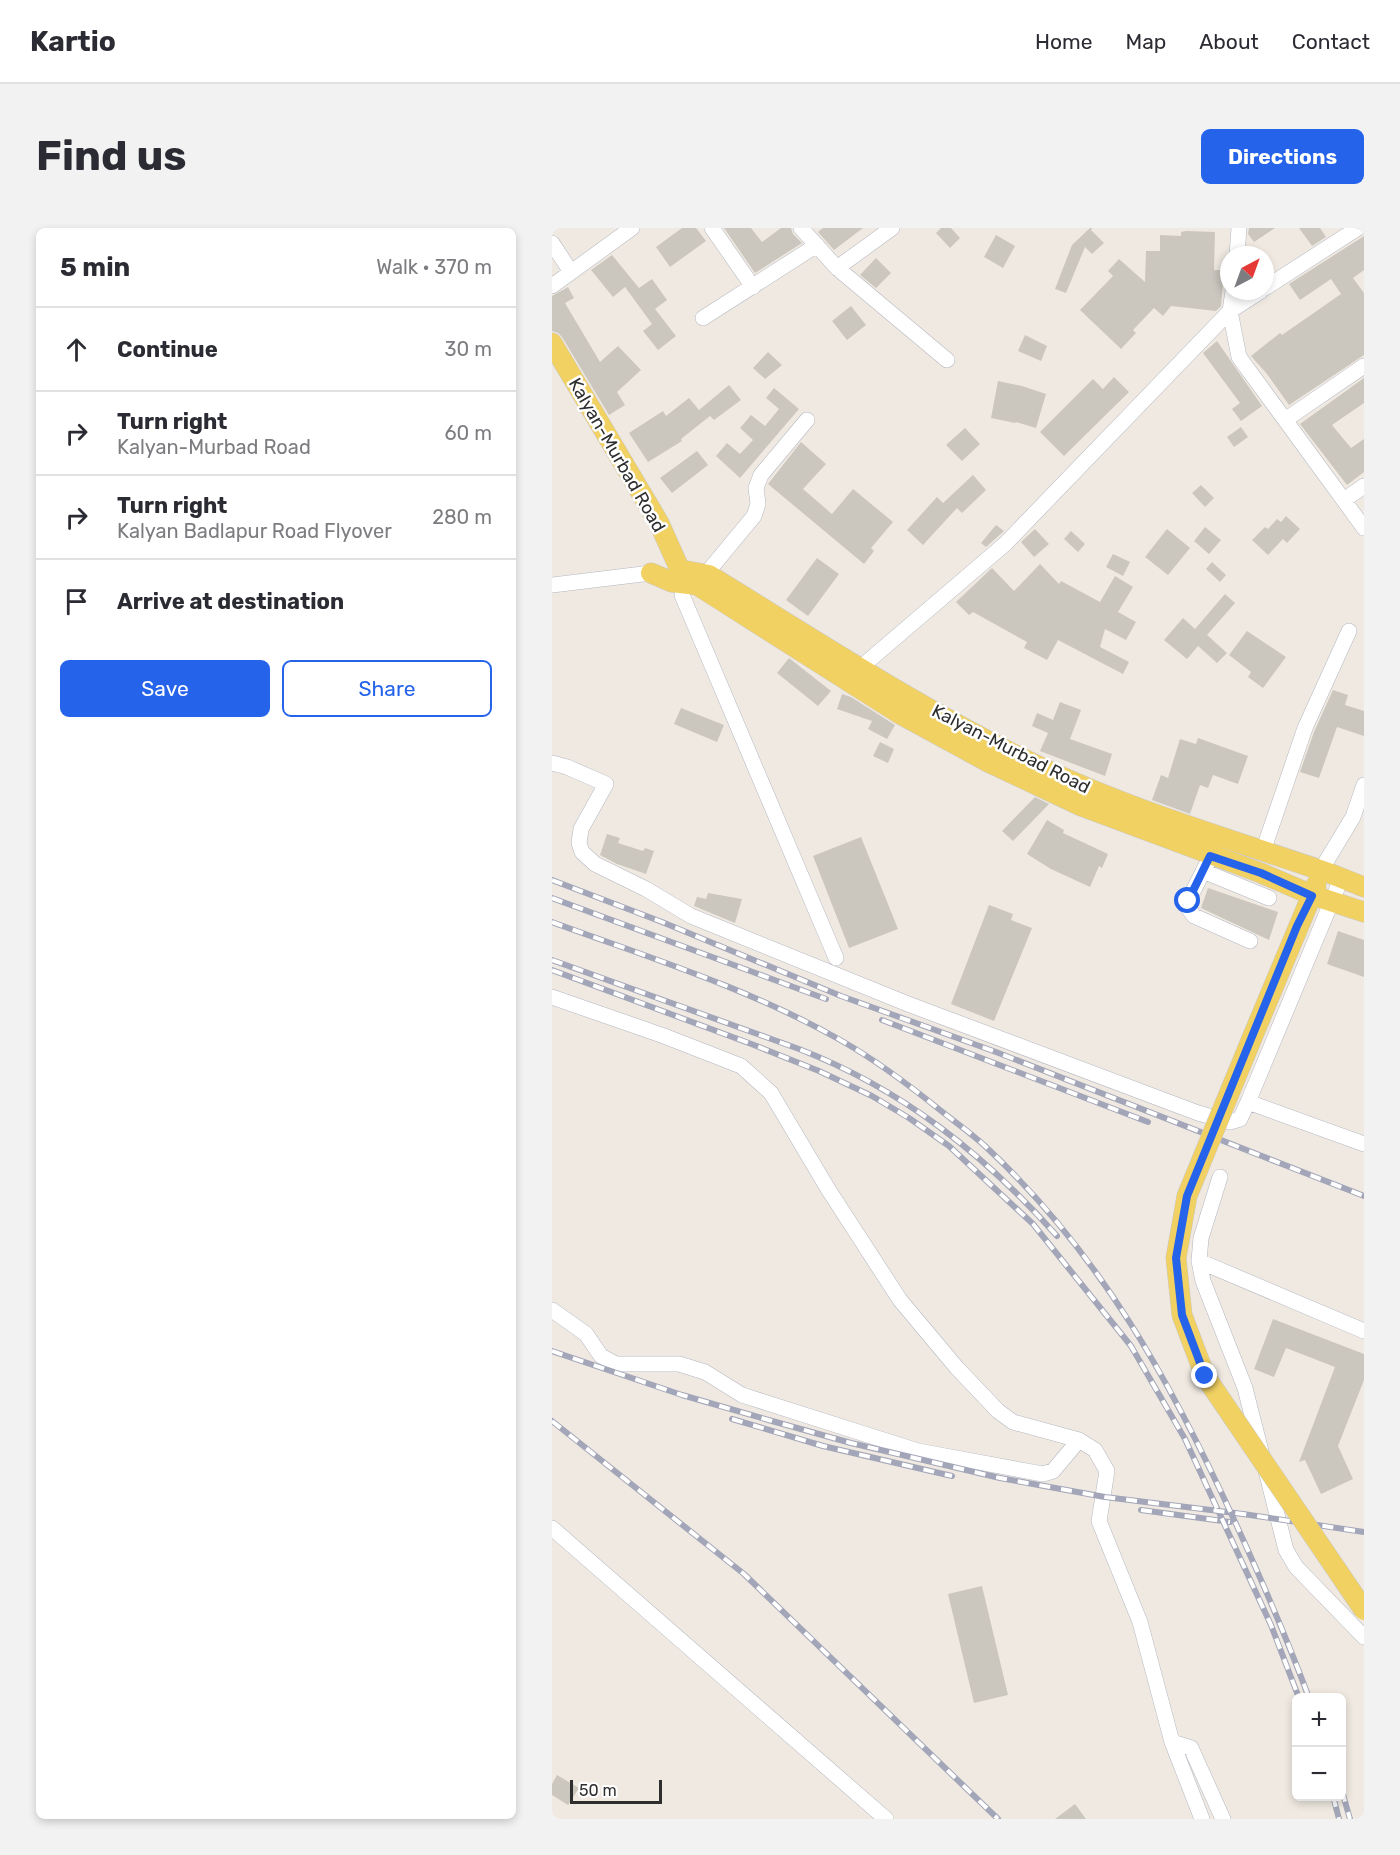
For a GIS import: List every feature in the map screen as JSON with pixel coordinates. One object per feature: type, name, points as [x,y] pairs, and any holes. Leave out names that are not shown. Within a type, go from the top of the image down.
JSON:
[{"type":"main road","name":"Kalyan-Murbad Road","points":[[555,359],[633,491],[647,528],[680,579],[900,714],[988,762],[1207,863],[1261,873],[1305,910],[1333,903],[1364,912]]},
{"type":"main road","name":"Kalyan-Murbad Road","points":[[680,579],[860,668],[970,732],[1033,764],[1168,820],[1321,870],[1364,887]]},
{"type":"main road","points":[[1321,870],[1187,1196],[1176,1258],[1182,1315],[1205,1376],[1364,1610]]},
{"type":"street","points":[[552,286],[632,228]]},
{"type":"street","points":[[712,228],[753,287]]},
{"type":"street","points":[[801,228],[837,268],[947,360]]},
{"type":"street","points":[[837,268],[892,228]]},
{"type":"street","points":[[1238,246],[1239,228]]},
{"type":"street","points":[[1274,282],[1358,228]]},
{"type":"street","points":[[552,243],[571,272]]},
{"type":"street","points":[[703,318],[817,245]]},
{"type":"street","points":[[1232,300],[1230,311],[1239,357],[1364,528]]},
{"type":"street","points":[[860,668],[1005,544],[1230,311],[1247,300]]},
{"type":"street","points":[[1285,420],[1364,366]]},
{"type":"street","points":[[552,585],[680,579],[754,516],[758,504],[756,488],[761,475],[807,420]]},
{"type":"street","points":[[1344,500],[1364,486]]},
{"type":"street","points":[[680,579],[836,958]]},
{"type":"street","points":[[1263,851],[1305,728],[1349,631]]},
{"type":"street","points":[[552,763],[606,784],[581,829],[579,843],[586,856],[596,864],[646,889],[691,916],[908,1005],[1198,1113],[1230,1122],[1240,1119],[1248,1102],[1333,903],[1341,879]]},
{"type":"street","points":[[1321,870],[1353,817],[1364,784]]},
{"type":"street","points":[[1250,940],[1191,914],[1188,901],[1207,863],[1269,898]]},
{"type":"street","points":[[552,997],[741,1066],[771,1093],[828,1189],[900,1300],[957,1368],[998,1411],[1013,1422],[1079,1440],[1095,1450],[1107,1471],[1099,1521],[1140,1622],[1172,1742],[1202,1819]]},
{"type":"street","points":[[1248,1102],[1364,1144]]},
{"type":"street","points":[[1220,1177],[1201,1238],[1199,1261],[1203,1281],[1245,1388],[1286,1550],[1296,1568],[1364,1637]]},
{"type":"street","points":[[1199,1261],[1364,1330]]},
{"type":"street","points":[[552,1310],[586,1334],[602,1356],[616,1364],[679,1364],[705,1372],[742,1395],[918,1450],[1043,1474],[1053,1471],[1079,1440]]},
{"type":"street","points":[[552,1528],[886,1819]]},
{"type":"street","points":[[1172,1742],[1191,1748],[1223,1819]]},
{"type":"building","points":[[682,228],[696,228],[706,241],[670,267],[656,247]]},
{"type":"building","points":[[724,228],[751,228],[762,242],[781,228],[791,228],[793,234],[802,243],[755,273]]},
{"type":"building","points":[[823,228],[863,228],[834,250],[818,232]]},
{"type":"building","points":[[941,228],[951,228],[960,238],[950,248],[936,233]]},
{"type":"building","points":[[1090,228],[1104,243],[1092,254],[1085,247],[1066,293],[1055,289],[1072,245]]},
{"type":"building","points":[[1249,228],[1275,228],[1254,242],[1248,234]]},
{"type":"building","points":[[1299,228],[1320,228],[1326,237],[1312,246]]},
{"type":"building","points":[[1181,232],[1215,232],[1214,270],[1220,270],[1221,306],[1216,311],[1171,306],[1163,316],[1154,308],[1133,330],[1136,333],[1121,349],[1080,310],[1113,276],[1108,271],[1119,259],[1145,282],[1146,251],[1160,251],[1160,235],[1181,236]]},
{"type":"building","points":[[996,235],[1015,246],[1003,268],[984,257]]},
{"type":"building","points":[[1364,236],[1364,270],[1353,278],[1364,293],[1364,355],[1289,405],[1251,356],[1280,333],[1282,335],[1341,294],[1331,279],[1300,300],[1289,284]]},
{"type":"building","points":[[612,255],[639,288],[652,279],[667,300],[655,309],[676,336],[658,350],[643,331],[652,324],[625,287],[613,297],[591,270]]},
{"type":"building","points":[[876,258],[891,273],[876,288],[860,275]]},
{"type":"building","points":[[568,287],[574,298],[565,303],[600,362],[618,346],[641,370],[617,392],[625,405],[609,415],[562,337],[552,331],[552,296]]},
{"type":"building","points":[[851,306],[866,325],[847,340],[832,321]]},
{"type":"building","points":[[1025,335],[1047,346],[1041,361],[1018,351]]},
{"type":"building","points":[[1217,341],[1262,406],[1241,421],[1232,409],[1240,403],[1203,353]]},
{"type":"building","points":[[768,352],[782,365],[765,379],[753,368]]},
{"type":"building","points":[[1114,377],[1129,392],[1064,456],[1040,432],[1093,379],[1103,389]]},
{"type":"building","points":[[1364,378],[1364,403],[1332,425],[1351,448],[1364,439],[1364,472],[1347,485],[1300,424]]},
{"type":"building","points":[[998,381],[1046,394],[1036,428],[991,418]]},
{"type":"building","points":[[729,385],[741,400],[714,420],[710,416],[681,439],[682,441],[648,462],[629,433],[663,411],[666,416],[689,398],[699,410]]},
{"type":"building","points":[[774,388],[799,409],[740,478],[716,456],[727,443],[740,454],[753,440],[740,428],[751,415],[765,426],[779,409],[766,398]]},
{"type":"building","points":[[1241,427],[1248,437],[1234,447],[1227,437]]},
{"type":"building","points":[[965,428],[980,444],[962,461],[946,445]]},
{"type":"building","points":[[801,442],[826,464],[803,489],[832,514],[853,489],[893,522],[871,548],[874,551],[864,564],[768,484]]},
{"type":"building","points":[[697,451],[708,465],[672,493],[660,478]]},
{"type":"building","points":[[973,475],[986,490],[962,513],[957,508],[923,545],[907,530],[937,497],[943,503]]},
{"type":"building","points":[[1201,485],[1214,498],[1205,507],[1192,493]]},
{"type":"building","points":[[1286,516],[1300,529],[1287,543],[1283,539],[1268,555],[1252,540],[1265,527],[1268,529],[1277,519],[1281,522]]},
{"type":"building","points":[[996,525],[1004,531],[986,547],[981,543]]},
{"type":"building","points":[[1205,527],[1221,540],[1209,554],[1194,541]]},
{"type":"building","points":[[1035,529],[1049,544],[1034,557],[1021,542]]},
{"type":"building","points":[[1167,529],[1190,548],[1168,575],[1145,557]]},
{"type":"building","points":[[1071,531],[1085,544],[1078,552],[1064,539]]},
{"type":"building","points":[[1113,554],[1130,562],[1123,576],[1106,567]]},
{"type":"building","points":[[817,558],[839,574],[808,616],[786,600]]},
{"type":"building","points":[[1212,562],[1226,575],[1220,582],[1206,569]]},
{"type":"building","points":[[1040,564],[1059,584],[1061,581],[1100,602],[1115,576],[1133,587],[1118,612],[1136,622],[1126,640],[1105,629],[1100,647],[1129,662],[1123,674],[1058,640],[1047,660],[1024,648],[1027,642],[973,612],[969,615],[956,602],[992,568],[1014,591]]},
{"type":"building","points":[[1225,594],[1235,603],[1207,635],[1227,653],[1217,663],[1198,646],[1187,659],[1164,640],[1183,618],[1195,629]]},
{"type":"building","points":[[1247,631],[1286,657],[1263,688],[1248,677],[1251,672],[1229,655]]},
{"type":"building","points":[[789,658],[831,691],[818,706],[777,673]]},
{"type":"building","points":[[1333,690],[1348,695],[1345,705],[1364,711],[1364,736],[1337,727],[1319,778],[1300,772],[1314,732]]},
{"type":"building","points":[[842,694],[851,697],[895,725],[887,739],[868,729],[872,721],[837,709]]},
{"type":"building","points":[[1060,702],[1081,710],[1070,739],[1112,754],[1105,776],[1040,751],[1048,733],[1032,726],[1037,713],[1053,720]]},
{"type":"building","points":[[681,708],[724,725],[717,742],[674,724]]},
{"type":"building","points":[[1198,738],[1248,756],[1238,784],[1213,775],[1208,788],[1200,785],[1190,814],[1152,800],[1161,775],[1168,778],[1180,739],[1196,744]]},
{"type":"building","points":[[880,742],[894,749],[888,763],[873,756]]},
{"type":"building","points":[[1035,797],[1049,804],[1013,841],[1002,831]]},
{"type":"building","points":[[1047,820],[1064,830],[1063,833],[1108,854],[1102,868],[1099,866],[1090,887],[1051,869],[1027,854]]},
{"type":"building","points":[[607,834],[620,838],[618,843],[643,851],[645,848],[654,851],[646,874],[617,864],[600,855]]},
{"type":"building","points":[[861,837],[898,929],[849,948],[813,856]]},
{"type":"building","points":[[1208,888],[1278,912],[1269,940],[1201,908]]},
{"type":"building","points":[[708,893],[742,899],[735,923],[694,906],[697,897],[706,899]]},
{"type":"building","points":[[989,905],[1013,914],[1011,920],[1032,928],[994,1021],[951,1004]]},
{"type":"building","points":[[1338,931],[1364,940],[1364,977],[1327,964]]},
{"type":"building","points":[[1273,1319],[1364,1354],[1364,1380],[1338,1446],[1353,1479],[1321,1494],[1305,1460],[1299,1462],[1335,1367],[1286,1348],[1274,1377],[1254,1369]]},
{"type":"building","points":[[982,1586],[1008,1695],[974,1703],[948,1594]]},
{"type":"building","points":[[557,1775],[579,1788],[568,1805],[552,1795],[552,1784]]},
{"type":"building","points":[[1075,1804],[1086,1819],[1055,1819]]},
{"type":"railway","points":[[552,880],[662,922],[841,996],[996,1052],[1364,1196]]},
{"type":"railway","points":[[552,898],[826,999]]},
{"type":"railway","points":[[552,922],[736,990],[807,1022],[842,1041],[917,1091],[969,1132],[1026,1187],[1064,1231],[1098,1276],[1130,1322],[1159,1370],[1236,1524],[1307,1693]]},
{"type":"railway","points":[[552,960],[799,1049],[837,1065],[872,1084],[907,1104],[970,1151],[1029,1206],[1057,1236]]},
{"type":"railway","points":[[552,970],[754,1045],[819,1071],[872,1096],[949,1146],[1033,1224],[1131,1346],[1185,1439],[1271,1625],[1297,1693]]},
{"type":"railway","points":[[882,1020],[1148,1122]]},
{"type":"railway","points":[[552,1351],[682,1395],[772,1421],[851,1443],[1000,1478],[1105,1497],[1364,1532]]},
{"type":"railway","points":[[732,1419],[823,1446],[952,1476]]},
{"type":"railway","points":[[552,1421],[744,1574],[998,1819]]},
{"type":"railway","points":[[1141,1510],[1230,1522]]},
{"type":"railway","points":[[1334,1801],[1339,1819]]},
{"type":"railway","points":[[1345,1801],[1350,1819]]},
{"type":"route","points":[[1188,901],[1210,856],[1261,873],[1312,896],[1297,926],[1187,1196],[1176,1258],[1182,1315],[1205,1376]]}]
